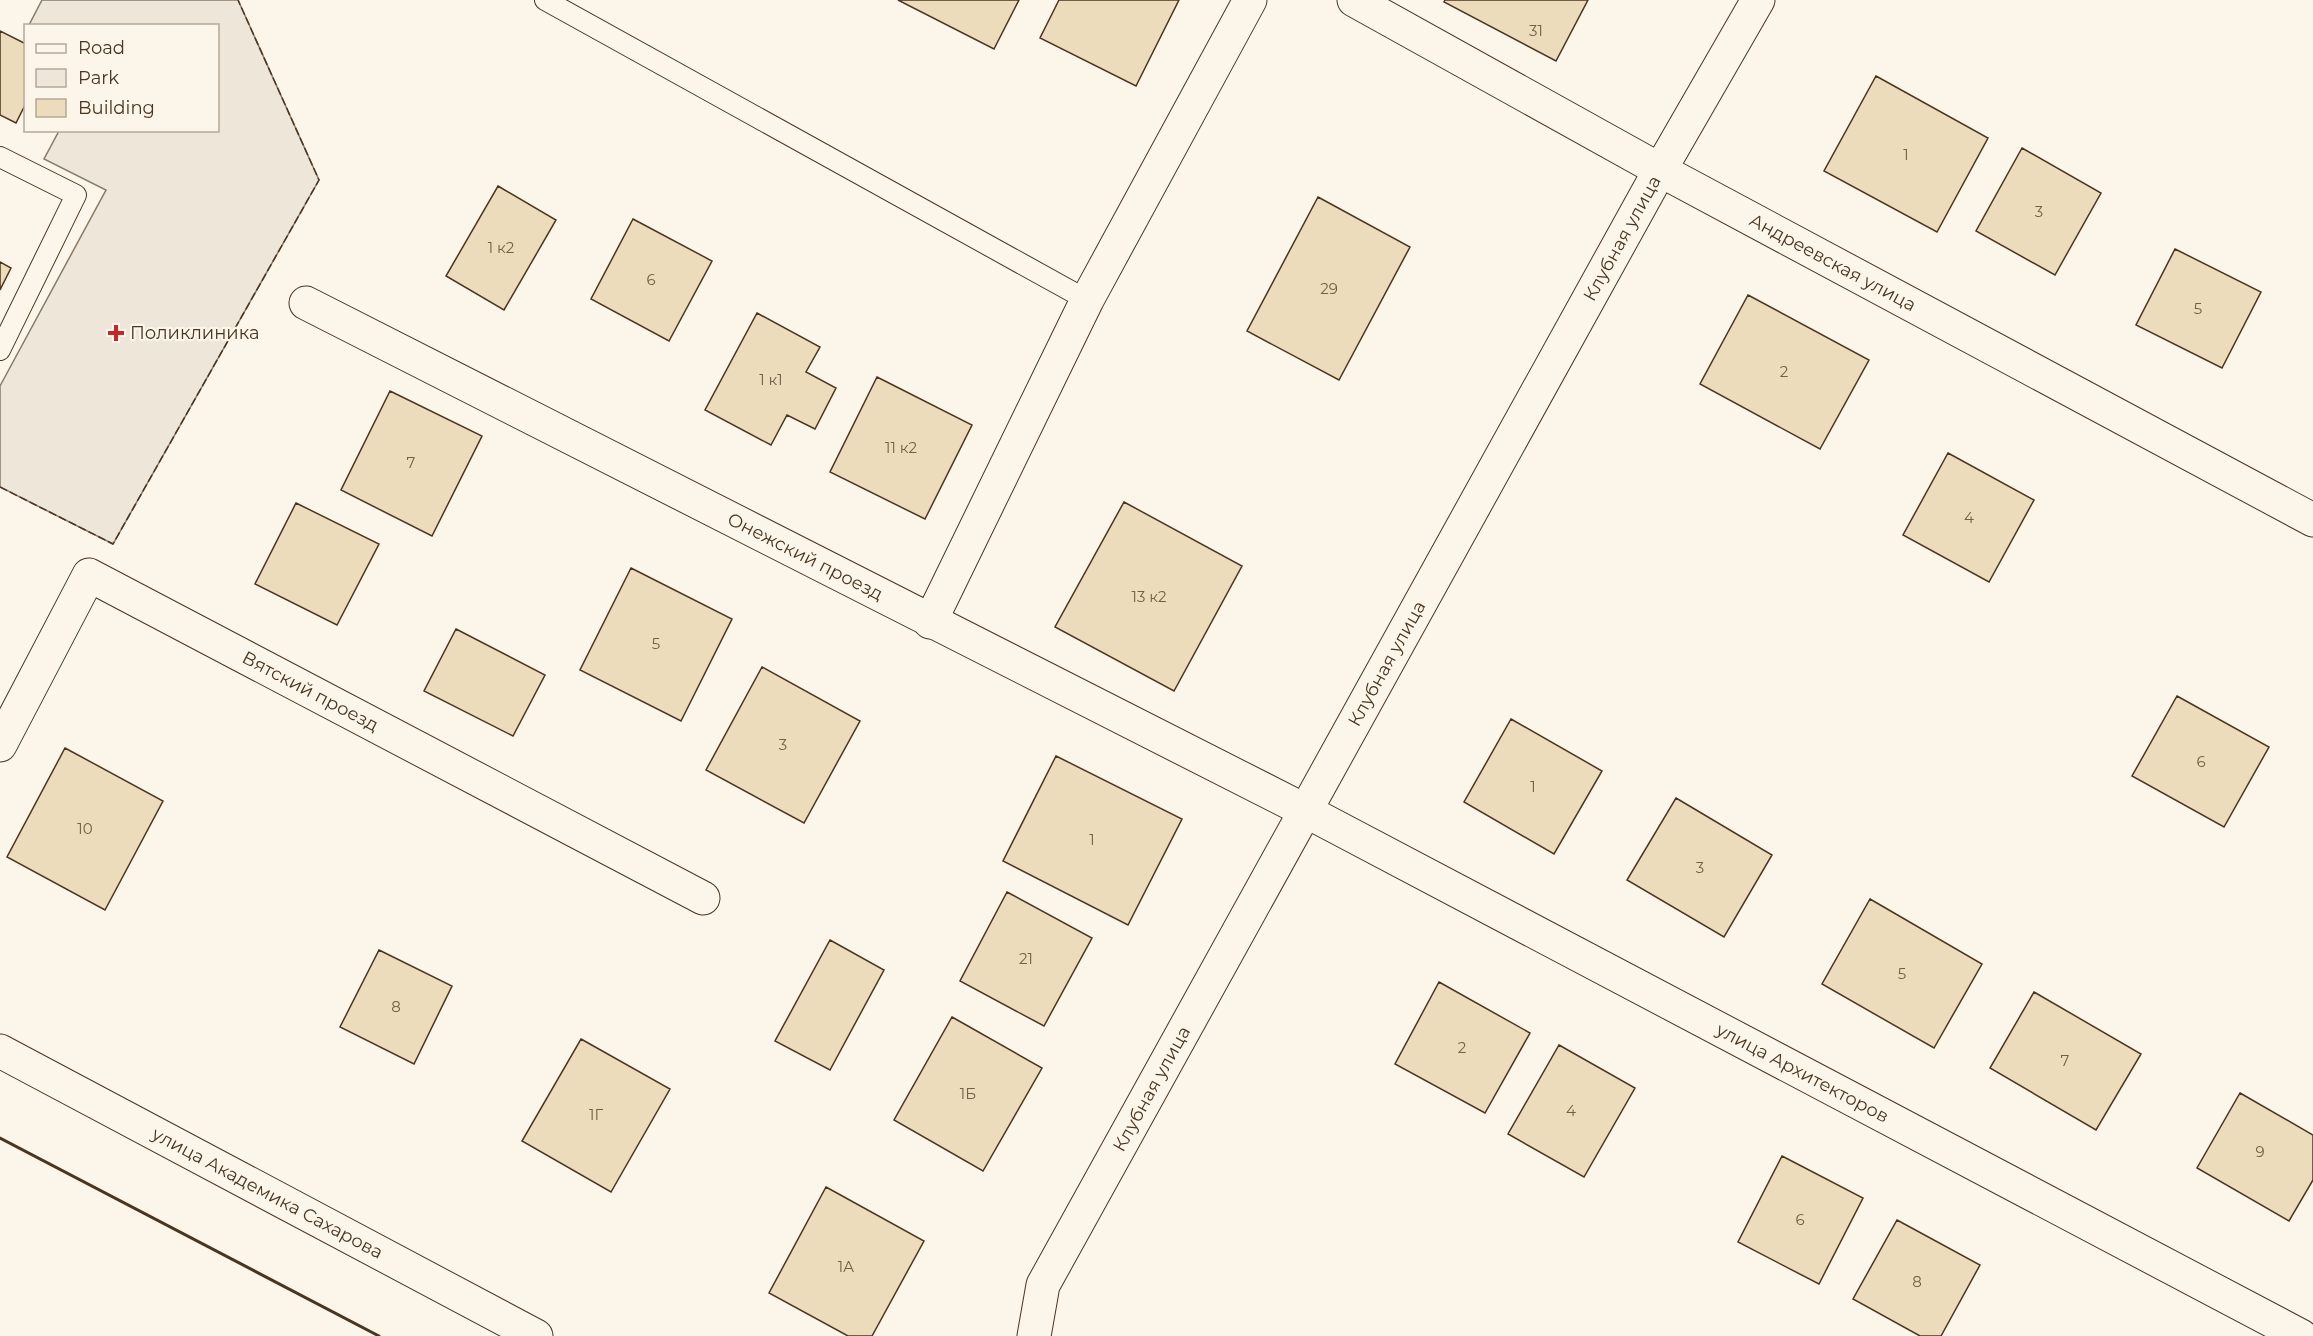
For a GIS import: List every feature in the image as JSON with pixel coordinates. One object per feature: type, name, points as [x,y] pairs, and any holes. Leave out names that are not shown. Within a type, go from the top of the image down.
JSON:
[{"type":"street","points":[[930,622],[1087,300],[1250,0]]},
{"type":"street","name":"Андреевская улица","points":[[1354,0],[1660,170],[2313,520]]},
{"type":"street","name":"Клубная улица","points":[[1034,1336],[1043,1285],[1660,170],[1758,0]]},
{"type":"street","name":"Онежский проезд","points":[[306,303],[1304,810]]},
{"type":"street","name":"Вятский проезд","points":[[0,745],[89,574],[703,898]]},
{"type":"street","name":"улица Архитекторов","points":[[1304,810],[2301,1336]]},
{"type":"street","name":"улица Академика Сахарова","points":[[0,1051],[536,1336]]},
{"type":"lane","points":[[545,0],[1087,300]]},
{"type":"lane","points":[[0,158],[76,195],[0,350]]},
{"type":"green space","name":"Поликлиника","points":[[42,0],[238,0],[319,180],[113,544],[0,487],[0,386],[106,190],[44,159],[58,132],[219,132],[219,24],[30,24]]},
{"type":"building","points":[[898,0],[1019,0],[994,49]]},
{"type":"building","points":[[1059,0],[1179,0],[1136,86],[1040,38]]},
{"type":"building","points":[[1445,0],[1588,0],[1556,61],[1444,2]]},
{"type":"building","points":[[0,31],[24,43],[24,107],[16,123],[0,115]]},
{"type":"building","points":[[1876,76],[1988,138],[1937,232],[1824,171]]},
{"type":"building","points":[[2022,148],[2101,193],[2055,275],[1976,231]]},
{"type":"building","points":[[498,186],[556,220],[504,310],[446,276]]},
{"type":"building","points":[[1318,197],[1410,247],[1339,380],[1247,331]]},
{"type":"building","points":[[633,219],[712,261],[669,341],[591,299]]},
{"type":"building","points":[[2175,249],[2261,292],[2222,368],[2136,325]]},
{"type":"building","points":[[0,262],[11,268],[0,290]]},
{"type":"building","points":[[1748,295],[1869,360],[1820,449],[1700,384]]},
{"type":"building","points":[[757,313],[820,347],[806,372],[836,388],[815,429],[787,415],[771,445],[705,410]]},
{"type":"building","points":[[877,377],[972,425],[925,519],[830,472]]},
{"type":"building","points":[[390,391],[482,436],[432,536],[341,490]]},
{"type":"building","points":[[1948,453],[2034,500],[1989,582],[1903,535]]},
{"type":"building","points":[[1124,502],[1242,566],[1174,691],[1055,627]]},
{"type":"building","points":[[296,503],[379,544],[337,625],[255,584]]},
{"type":"building","points":[[631,568],[732,619],[681,721],[580,670]]},
{"type":"building","points":[[456,629],[545,675],[513,736],[424,691]]},
{"type":"building","points":[[762,667],[860,721],[804,823],[706,770]]},
{"type":"building","points":[[2177,696],[2269,747],[2224,827],[2132,776]]},
{"type":"building","points":[[1511,719],[1602,771],[1554,854],[1464,802]]},
{"type":"building","points":[[65,748],[163,801],[105,910],[7,857]]},
{"type":"building","points":[[1056,756],[1182,819],[1128,925],[1003,861]]},
{"type":"building","points":[[1676,798],[1772,855],[1724,937],[1627,880]]},
{"type":"building","points":[[1007,892],[1092,938],[1044,1026],[960,981]]},
{"type":"building","points":[[1870,899],[1982,964],[1934,1048],[1822,984]]},
{"type":"building","points":[[830,940],[884,970],[830,1070],[775,1041]]},
{"type":"building","points":[[379,950],[452,986],[414,1064],[340,1027]]},
{"type":"building","points":[[1439,982],[1530,1033],[1485,1113],[1395,1064]]},
{"type":"building","points":[[2034,992],[2141,1054],[2096,1130],[1990,1068]]},
{"type":"building","points":[[952,1017],[1042,1068],[983,1171],[894,1120]]},
{"type":"building","points":[[581,1039],[670,1089],[611,1192],[522,1141]]},
{"type":"building","points":[[1559,1045],[1635,1088],[1584,1177],[1508,1134]]},
{"type":"building","points":[[2240,1093],[2313,1135],[2313,1180],[2289,1221],[2197,1168]]},
{"type":"building","points":[[1782,1156],[1863,1198],[1819,1284],[1738,1242]]},
{"type":"building","points":[[826,1187],[924,1241],[872,1336],[848,1336],[769,1293]]},
{"type":"building","points":[[1897,1220],[1980,1265],[1941,1336],[1920,1336],[1853,1299]]},
{"type":"fence","points":[[0,487],[113,544],[319,180],[238,0]]},
{"type":"wall","points":[[0,1138],[379,1336]]},
{"type":"place","name":"Поликлиника","points":[[116,333]]}]
